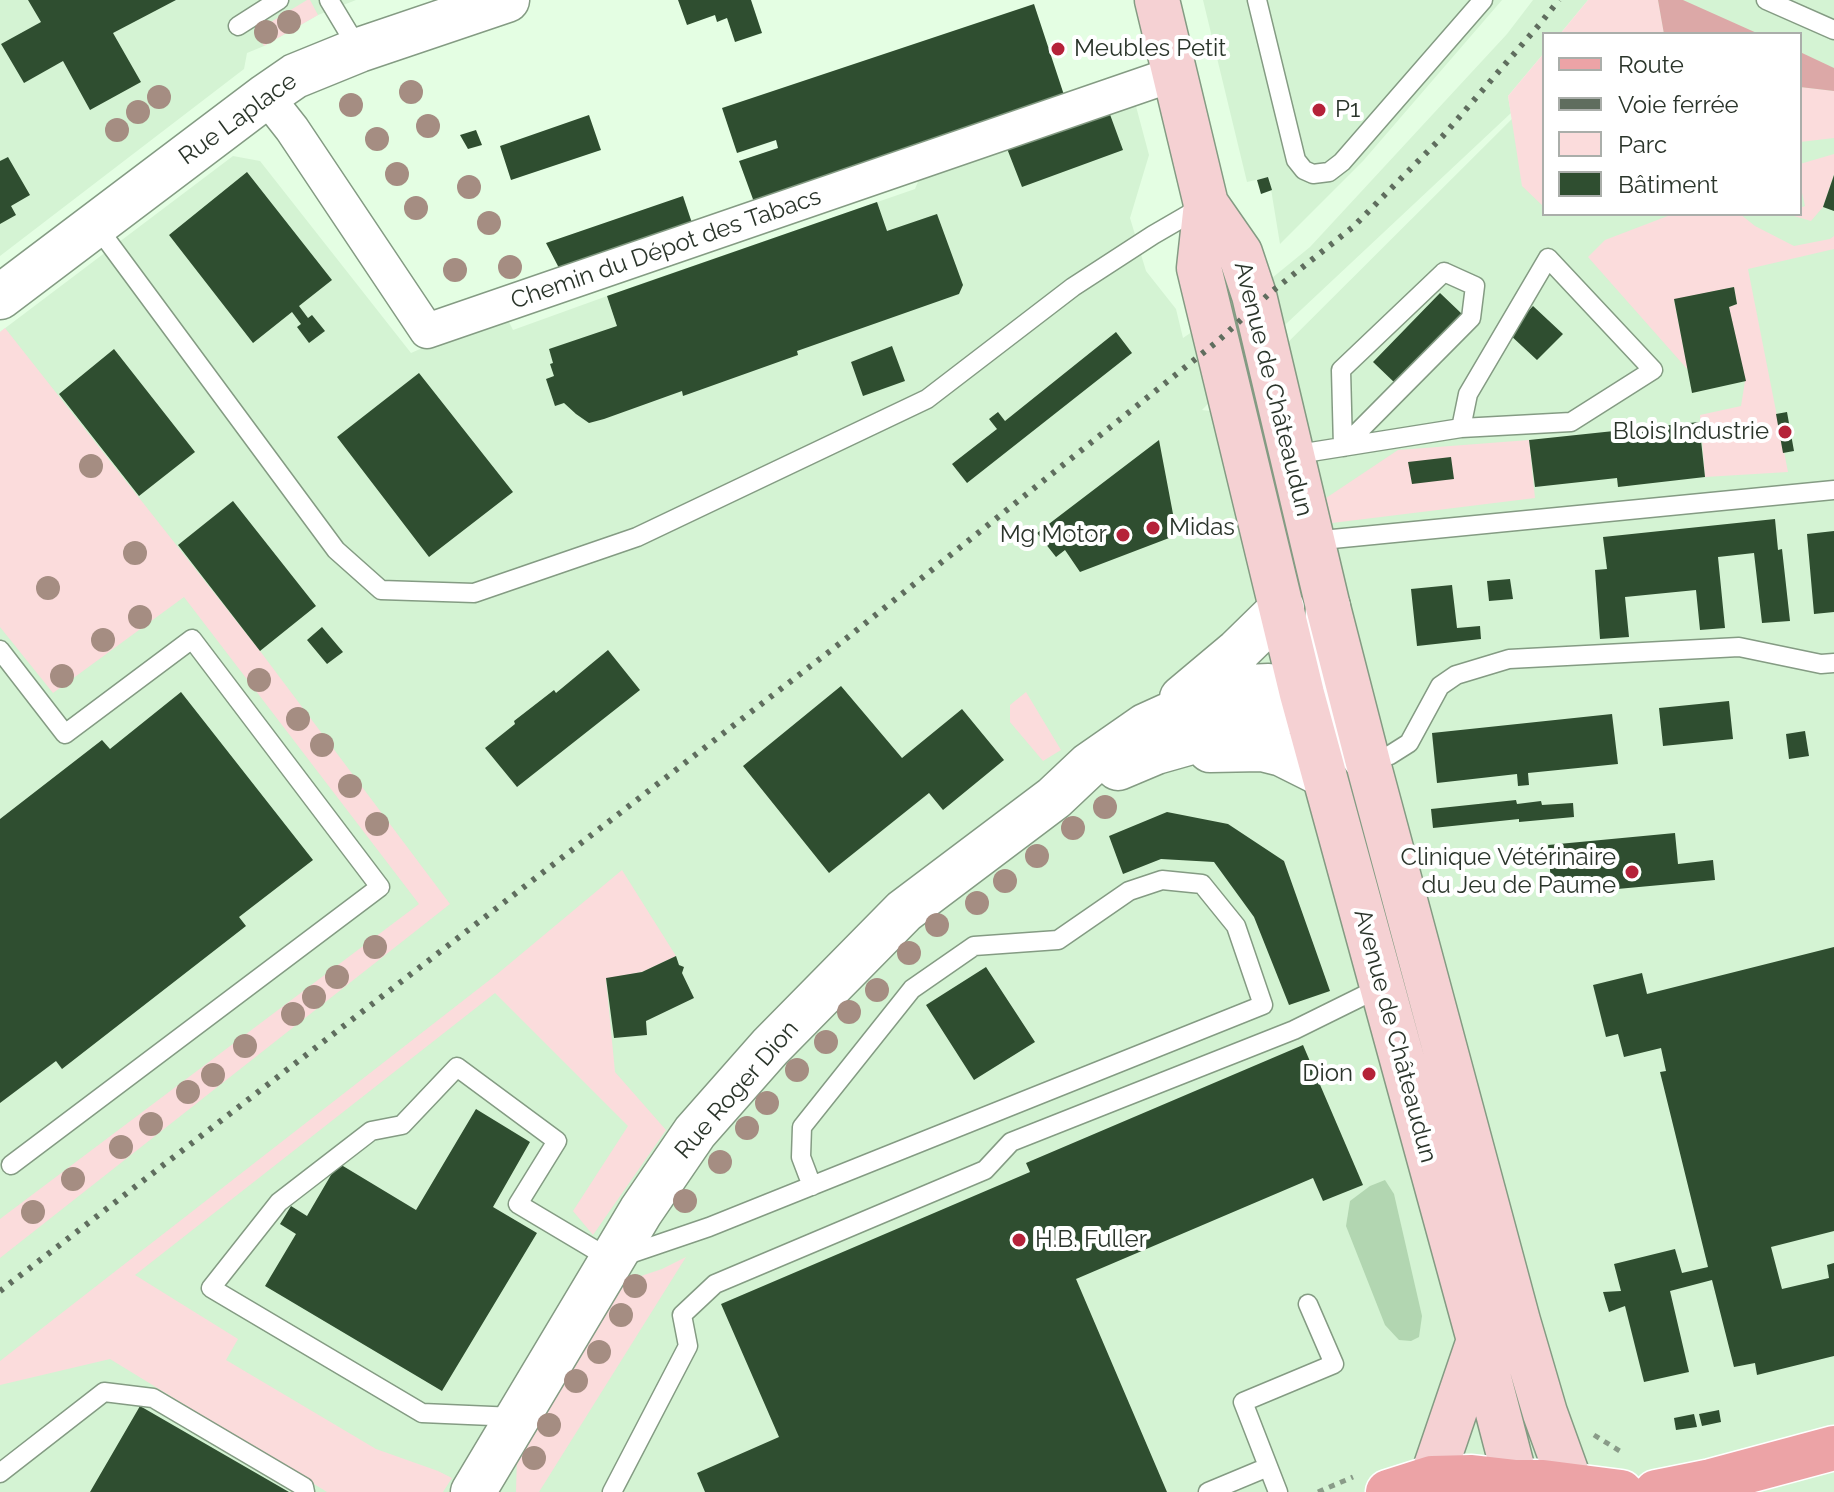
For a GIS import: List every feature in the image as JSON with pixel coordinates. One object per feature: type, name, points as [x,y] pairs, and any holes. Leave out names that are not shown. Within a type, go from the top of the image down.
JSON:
[{"type":"main road","points":[[1157,0],[1206,204]]},
{"type":"main road","name":"Avenue de Châteaudun","points":[[1206,204],[1240,253],[1261,323],[1367,761],[1518,1321],[1545,1413],[1572,1489]]},
{"type":"main road","name":"Avenue de Châteaudun","points":[[1206,204],[1199,268],[1302,694],[1517,1487]]},
{"type":"main road","points":[[1432,1478],[1479,1340]]},
{"type":"main road","points":[[1656,1492],[1711,1481],[1834,1448]]},
{"type":"main road","points":[[1371,1484],[1472,1477],[1517,1487],[1621,1492]]},
{"type":"street","name":"Rue Laplace","points":[[0,297],[295,76],[359,50],[424,13],[507,0]]},
{"type":"street","name":"Chemin du Dépot des Tabacs","points":[[266,96],[292,129],[427,331],[1174,74]]},
{"type":"street","name":"Rue Roger Dion","points":[[473,1492],[641,1211],[695,1132],[770,1047],[904,911],[1054,798],[1150,739],[1255,724],[1291,707],[1302,694],[1317,665],[1326,637],[1328,607]]},
{"type":"street","points":[[1150,739],[1210,676],[1282,608]]},
{"type":"street","points":[[1302,694],[1328,715],[1367,761]]},
{"type":"street","points":[[1150,739],[1262,749],[1282,754],[1324,775]]},
{"type":"lane","points":[[238,26],[279,0]]},
{"type":"lane","points":[[329,0],[359,50]]},
{"type":"lane","points":[[1257,0],[1296,160],[1304,170],[1313,174],[1329,172],[1342,162],[1483,0]]},
{"type":"lane","points":[[1766,0],[1834,30]]},
{"type":"lane","points":[[95,224],[336,550],[381,590],[474,593],[637,537],[927,399],[1073,287],[1206,204]]},
{"type":"lane","points":[[1292,455],[1461,428],[1571,422],[1653,370],[1548,258],[1468,394],[1461,428]]},
{"type":"lane","points":[[1444,272],[1475,286],[1471,318],[1343,447],[1341,370],[1444,272]]},
{"type":"lane","points":[[1312,541],[1834,490]]},
{"type":"lane","points":[[0,650],[65,734],[192,639],[380,887],[11,1165]]},
{"type":"lane","points":[[1367,761],[1390,755],[1409,743],[1440,686],[1456,675],[1509,659],[1739,647],[1821,664],[1834,663]]},
{"type":"lane","points":[[518,1417],[422,1413],[211,1288],[279,1202],[371,1131],[402,1125],[457,1067],[557,1141],[518,1204],[612,1260],[709,1227],[812,1186],[1263,1005],[1236,926],[1202,884],[1162,880],[1129,891],[1058,940],[974,946],[912,989],[802,1127],[801,1157],[812,1186]]},
{"type":"lane","points":[[612,1492],[688,1346],[682,1315],[715,1284],[985,1170],[1011,1142],[1294,1030],[1381,987]]},
{"type":"lane","points":[[1278,1492],[1243,1402],[1334,1364],[1308,1304]]},
{"type":"lane","points":[[0,1473],[104,1392],[153,1398],[304,1487],[305,1492]]},
{"type":"lane","points":[[1208,1492],[1268,1467]]},
{"type":"path","points":[[1318,1492],[1371,1484]]},
{"type":"shaded area","points":[[0,0],[356,0],[318,15],[247,53],[244,69],[0,256]]},
{"type":"shaded area","name":"P1","points":[[1203,0],[1502,0],[1363,161],[1280,244],[1269,177],[1247,182]]},
{"type":"shaded area","points":[[1533,0],[1588,0],[1562,32],[1542,32],[1542,55],[1508,96],[1511,113],[1287,323],[1202,410],[1218,412],[1542,89],[1542,216],[1802,216],[1802,32],[1588,32],[1609,0],[1834,0],[1834,1492],[0,1492],[0,332],[233,156],[260,161],[411,353],[504,312],[513,330],[915,189],[924,167],[1133,95],[1149,155],[1130,218],[1146,271],[1176,309],[1183,338],[1272,278],[1310,247],[1507,34]]},
{"type":"shaded area","points":[[1658,0],[1683,0],[1755,32],[1664,32]]},
{"type":"shaded area","points":[[1802,53],[1834,68],[1834,91],[1802,87]]},
{"type":"shaded area","points":[[1385,1180],[1394,1194],[1422,1316],[1419,1337],[1411,1341],[1399,1340],[1385,1325],[1346,1226],[1350,1201],[1370,1186]]},
{"type":"green space","points":[[310,0],[318,15],[264,46],[256,31]]},
{"type":"green space","points":[[1588,0],[1658,0],[1664,32],[1562,32]]},
{"type":"green space","points":[[1542,55],[1542,205],[1522,186],[1508,96]]},
{"type":"green space","points":[[1802,87],[1834,91],[1834,138],[1802,142]]},
{"type":"green space","points":[[1834,154],[1834,174],[1823,207],[1811,221],[1794,216],[1802,216],[1802,207],[1805,206],[1802,163]]},
{"type":"green space","points":[[1668,216],[1742,216],[1794,246],[1834,236],[1834,249],[1748,269],[1788,472],[1705,477],[1700,415],[1741,406],[1745,381],[1729,307],[1737,304],[1734,287],[1674,300],[1688,370],[1588,257],[1605,240]]},
{"type":"green space","points":[[5,328],[260,651],[450,904],[0,1258],[0,1219],[419,904],[184,597],[53,693],[0,627],[0,332]]},
{"type":"green space","points":[[1529,440],[1535,498],[1332,523],[1326,498],[1398,450]]},
{"type":"green space","points":[[1026,692],[1061,750],[1043,761],[1010,722],[1010,705]]},
{"type":"green space","points":[[622,870],[676,956],[642,972],[606,979],[615,1072],[666,1130],[593,1235],[573,1211],[628,1126],[495,993],[135,1275],[238,1339],[226,1360],[376,1449],[452,1478],[443,1492],[327,1492],[110,1359],[0,1385],[0,1361],[496,975]]},
{"type":"green space","points":[[686,1257],[539,1492],[516,1492],[517,1456],[614,1285],[662,1269]]},
{"type":"building","points":[[28,0],[176,0],[113,33],[141,82],[90,110],[63,61],[24,83],[1,44],[41,22]]},
{"type":"building","points":[[678,0],[751,0],[762,33],[735,42],[727,18],[717,22],[715,15],[687,25]]},
{"type":"building","points":[[1034,4],[1064,95],[754,202],[739,161],[778,148],[776,140],[737,153],[722,108]]},
{"type":"building","points":[[1108,109],[1123,150],[1022,187],[1006,146]]},
{"type":"building","points":[[589,115],[601,150],[511,180],[500,146]]},
{"type":"building","points":[[476,130],[482,145],[468,149],[460,135]]},
{"type":"building","points":[[8,157],[30,195],[11,206],[16,215],[0,224],[0,161]]},
{"type":"building","points":[[247,172],[332,280],[299,306],[308,318],[312,315],[325,331],[309,343],[297,327],[301,324],[292,312],[253,343],[169,235]]},
{"type":"building","points":[[1834,175],[1834,211],[1823,207]]},
{"type":"building","points":[[1268,177],[1272,190],[1261,194],[1257,180]]},
{"type":"building","points":[[683,196],[692,223],[559,268],[546,243]]},
{"type":"building","points":[[877,202],[887,231],[937,214],[963,285],[959,294],[797,351],[798,355],[683,396],[682,391],[604,419],[589,423],[564,403],[555,406],[546,379],[554,376],[549,349],[617,326],[607,296]]},
{"type":"building","points":[[1734,287],[1737,304],[1729,307],[1746,381],[1692,393],[1674,299]]},
{"type":"building","points":[[1440,293],[1462,314],[1396,384],[1373,362]]},
{"type":"building","points":[[1533,306],[1563,334],[1537,360],[1508,333]]},
{"type":"building","points":[[1116,332],[1132,353],[967,483],[952,464],[997,429],[989,419],[998,412],[1005,421]]},
{"type":"building","points":[[892,346],[905,381],[863,396],[851,362]]},
{"type":"building","points":[[114,349],[195,452],[139,496],[59,394]]},
{"type":"building","points":[[419,373],[513,492],[429,557],[337,437]]},
{"type":"building","name":"Blois Industrie","points":[[1787,412],[1794,451],[1783,453],[1776,414]]},
{"type":"building","points":[[1699,422],[1705,477],[1618,487],[1617,478],[1535,487],[1529,440]]},
{"type":"building","points":[[1159,440],[1177,535],[1080,572],[1065,550],[1056,557],[1037,533]]},
{"type":"building","points":[[1451,457],[1454,479],[1412,484],[1408,462]]},
{"type":"building","points":[[233,501],[316,606],[260,651],[178,545]]},
{"type":"building","points":[[1775,519],[1778,550],[1782,549],[1790,621],[1762,623],[1754,553],[1718,557],[1725,628],[1700,630],[1696,590],[1625,597],[1629,637],[1600,639],[1595,570],[1607,569],[1603,537]]},
{"type":"building","points":[[1834,531],[1834,612],[1814,614],[1807,534]]},
{"type":"building","points":[[1510,579],[1513,599],[1489,601],[1487,581]]},
{"type":"building","points":[[1452,585],[1457,628],[1480,626],[1481,639],[1417,646],[1411,589]]},
{"type":"building","points":[[322,627],[343,652],[327,664],[307,640]]},
{"type":"building","points":[[608,650],[640,690],[517,787],[485,748],[515,724],[514,721],[554,690],[556,693]]},
{"type":"building","points":[[841,686],[902,758],[962,709],[1004,760],[943,810],[929,793],[829,873],[743,766]]},
{"type":"building","points":[[181,692],[313,860],[239,917],[246,926],[62,1069],[56,1061],[0,1103],[0,819],[102,740],[110,749]]},
{"type":"building","points":[[1729,701],[1733,739],[1663,746],[1659,708]]},
{"type":"building","points":[[1612,714],[1618,764],[1528,773],[1529,785],[1518,786],[1517,774],[1437,783],[1432,733]]},
{"type":"building","points":[[1805,731],[1809,756],[1789,759],[1786,734]]},
{"type":"building","points":[[1516,800],[1517,804],[1541,801],[1542,805],[1573,803],[1574,817],[1433,828],[1431,809]]},
{"type":"building","points":[[1167,812],[1228,824],[1284,861],[1330,991],[1289,1005],[1254,917],[1214,862],[1161,859],[1123,874],[1109,836]]},
{"type":"building","name":"Clinique Vétérinaire du Jeu de Paume","points":[[1675,833],[1678,864],[1713,860],[1715,880],[1552,895],[1548,845]]},
{"type":"building","points":[[1834,947],[1834,1231],[1771,1247],[1782,1289],[1829,1278],[1827,1265],[1834,1263],[1834,1356],[1757,1375],[1755,1363],[1734,1367],[1712,1280],[1670,1291],[1689,1372],[1644,1382],[1625,1306],[1609,1312],[1603,1292],[1621,1291],[1614,1264],[1675,1249],[1682,1273],[1708,1267],[1660,1072],[1666,1071],[1661,1048],[1624,1057],[1618,1034],[1606,1037],[1593,985],[1642,973],[1647,994]]},
{"type":"building","points":[[676,956],[679,965],[684,967],[682,973],[694,998],[646,1021],[647,1035],[614,1038],[606,978],[642,972]]},
{"type":"building","points":[[986,967],[1035,1042],[974,1080],[926,1005]]},
{"type":"building","name":"H.B. Fuller","points":[[1303,1045],[1363,1185],[1323,1201],[1313,1178],[1076,1279],[1167,1492],[705,1492],[697,1473],[779,1437],[721,1304],[1030,1172],[1026,1163]]},
{"type":"building","points":[[476,1109],[530,1142],[493,1207],[537,1233],[442,1391],[265,1286],[296,1234],[280,1224],[291,1206],[307,1216],[338,1163],[416,1210]]},
{"type":"building","points":[[140,1406],[289,1492],[90,1492]]},
{"type":"building","points":[[1719,1410],[1721,1422],[1702,1426],[1699,1414]]},
{"type":"building","points":[[1694,1414],[1697,1427],[1676,1430],[1674,1418]]},
{"type":"railway","points":[[0,1291],[843,641],[1218,341],[1270,293],[1353,227],[1442,137],[1559,0]]},
{"type":"place","name":"Meubles Petit","points":[[1058,49]]},
{"type":"place","name":"P1","points":[[1319,110]]},
{"type":"place","name":"Blois Industrie","points":[[1785,432]]},
{"type":"place","name":"Midas","points":[[1153,528]]},
{"type":"place","name":"Mg Motor","points":[[1123,535]]},
{"type":"place","name":"Clinique Vétérinaire du Jeu de Paume","points":[[1632,872]]},
{"type":"place","name":"Dion","points":[[1369,1074]]},
{"type":"place","name":"H.B. Fuller","points":[[1019,1240]]}]
